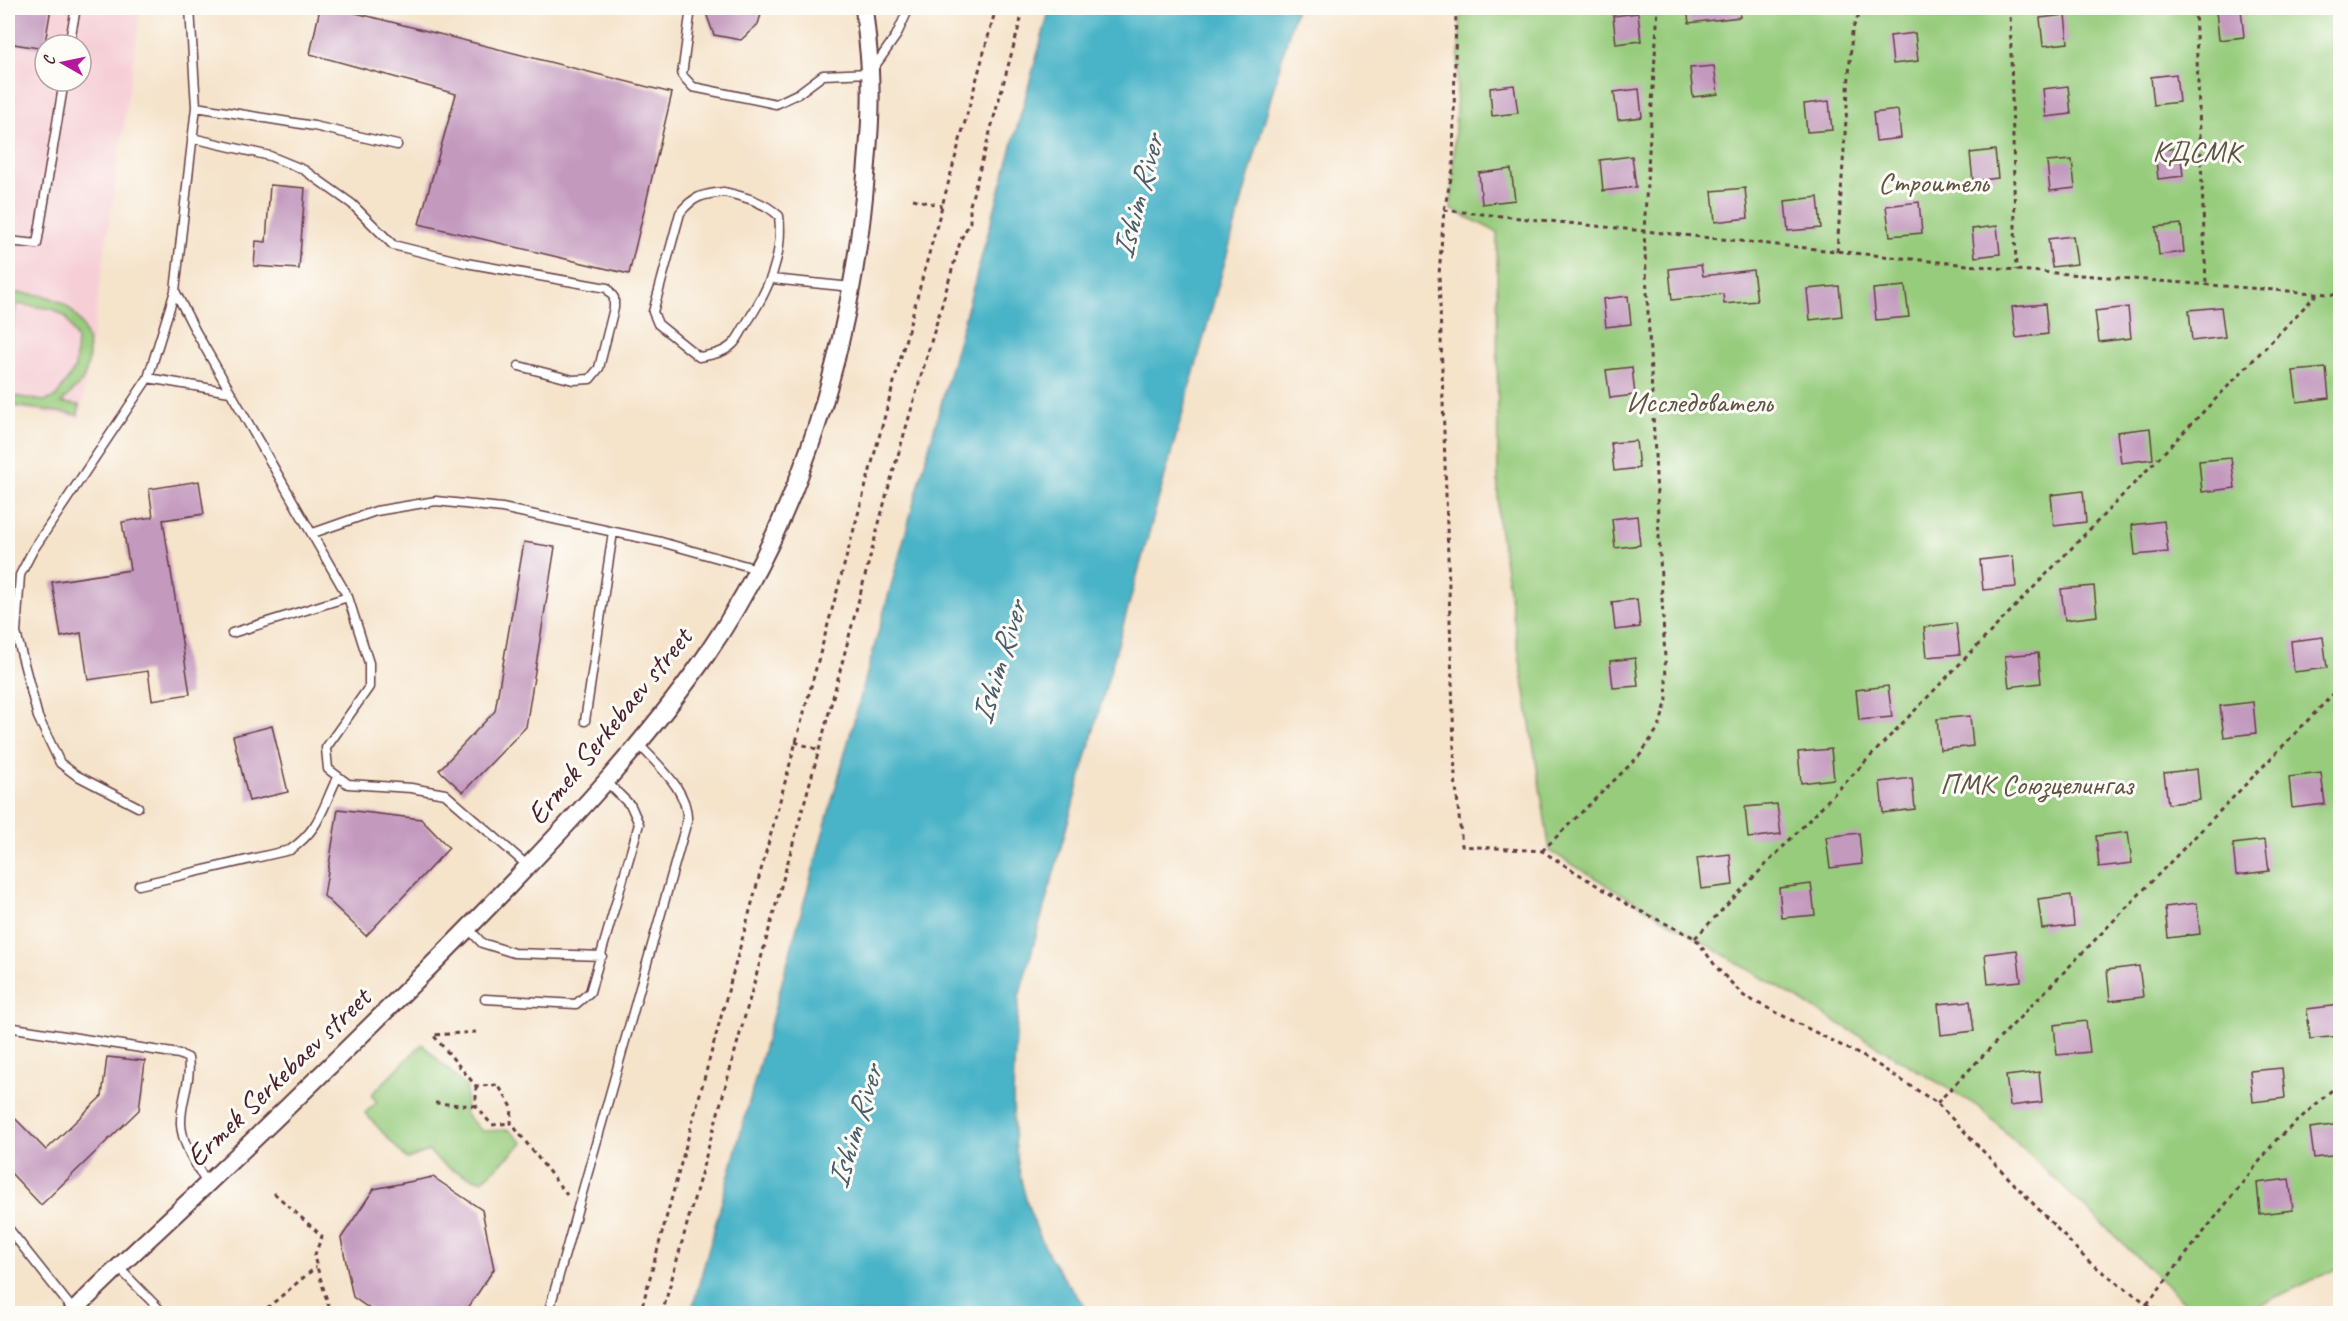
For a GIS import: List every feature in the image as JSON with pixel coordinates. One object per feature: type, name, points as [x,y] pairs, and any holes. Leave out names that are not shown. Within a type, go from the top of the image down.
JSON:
[{"type":"street","name":"Ermek Serkebaev street","points":[[72,1312],[207,1184],[468,928],[528,866],[606,781],[704,658],[757,569],[791,493],[839,354],[863,214],[869,139],[870,73],[864,8]]},
{"type":"lane","points":[[71,33],[76,8]]},
{"type":"lane","points":[[138,807],[76,775],[60,763],[38,717],[16,633],[20,575],[148,378],[175,291],[196,107],[190,8]]},
{"type":"lane","points":[[691,8],[682,75],[693,87],[776,104],[799,93],[823,75],[870,73],[896,36],[909,8]]},
{"type":"lane","points":[[8,241],[37,244],[62,93]]},
{"type":"lane","points":[[196,107],[314,126],[397,145]]},
{"type":"lane","points":[[192,138],[270,156],[304,170],[352,204],[393,245],[466,263],[607,288],[614,298],[614,308],[599,368],[590,378],[573,381],[519,366]]},
{"type":"lane","points":[[724,192],[752,198],[779,216],[781,232],[772,279],[763,298],[733,344],[715,355],[699,357],[658,324],[653,312],[680,213],[690,201],[703,194],[724,192]]},
{"type":"lane","points":[[772,279],[852,287]]},
{"type":"lane","points":[[175,291],[230,392],[348,597],[369,663],[369,687],[326,748],[328,769],[348,784],[411,788],[445,794],[528,866]]},
{"type":"lane","points":[[148,378],[230,392]]},
{"type":"lane","points":[[313,533],[376,511],[436,501],[502,508],[613,531],[757,569]]},
{"type":"lane","points":[[585,721],[613,531]]},
{"type":"lane","points":[[232,633],[348,597]]},
{"type":"lane","points":[[8,640],[16,633]]},
{"type":"lane","points":[[548,1314],[687,821],[687,807],[676,786],[638,743]]},
{"type":"lane","points":[[140,885],[290,850],[305,839],[315,827],[337,778]]},
{"type":"lane","points":[[485,999],[576,1004],[590,992],[639,824],[631,806],[606,781]]},
{"type":"lane","points":[[468,928],[482,943],[514,953],[602,956]]},
{"type":"lane","points":[[8,1027],[179,1054],[188,1058],[190,1069],[181,1122],[183,1139],[207,1184]]},
{"type":"lane","points":[[8,1228],[72,1312]]},
{"type":"lane","points":[[118,1267],[164,1314]]},
{"type":"path","points":[[640,1314],[996,8]]},
{"type":"path","points":[[662,1314],[819,750],[887,493],[961,239],[970,222],[970,205],[1024,8]]},
{"type":"path","points":[[1456,8],[1454,168],[1444,210],[1439,275],[1455,777],[1462,846],[1542,851],[1628,905],[1695,938],[1717,968],[1744,996],[1870,1060],[1937,1103],[2088,1261],[2147,1304],[2167,1314]]},
{"type":"path","points":[[1542,851],[1640,756],[1659,727],[1667,700],[1644,231],[1658,8]]},
{"type":"path","points":[[1837,252],[1851,31],[1857,18],[1867,8]]},
{"type":"path","points":[[2010,8],[2016,270]]},
{"type":"path","points":[[2195,8],[2206,285]]},
{"type":"path","points":[[913,199],[942,206]]},
{"type":"path","points":[[1444,210],[2016,270],[2340,296]]},
{"type":"path","points":[[1695,938],[2317,294]]},
{"type":"path","points":[[1937,1103],[2340,687]]},
{"type":"path","points":[[795,742],[819,750]]},
{"type":"path","points":[[476,1032],[433,1035],[477,1086],[476,1106],[492,1125],[511,1123]]},
{"type":"path","points":[[2147,1304],[2277,1139],[2340,1083]]},
{"type":"path","points":[[477,1086],[498,1085],[512,1107],[511,1123],[577,1208]]},
{"type":"path","points":[[435,1102],[476,1106]]},
{"type":"path","points":[[274,1193],[322,1236],[314,1257],[331,1314]]},
{"type":"path","points":[[260,1314],[316,1267]]},
{"type":"shaded area","points":[[8,8],[141,8],[80,419],[8,408]]},
{"type":"green space","points":[[1461,8],[2340,8],[2340,1267],[2242,1313],[2196,1313],[1979,1107],[1550,851],[1498,520],[1497,232],[1451,209]]},
{"type":"green space","points":[[8,292],[54,299],[64,305],[80,322],[88,343],[87,367],[81,382],[61,403],[79,405],[78,415],[8,405],[8,395],[44,401],[56,397],[75,368],[77,340],[66,317],[53,309],[16,304],[8,363]]},
{"type":"green space","points":[[422,1044],[467,1088],[465,1114],[482,1131],[509,1130],[523,1143],[482,1181],[446,1166],[429,1151],[407,1159],[365,1113],[377,1102],[371,1095]]},
{"type":"water","name":"Ishim River","points":[[1050,8],[1296,8],[1019,997],[1013,1096],[1017,1159],[1023,1190],[1048,1253],[1090,1313],[691,1313]]},
{"type":"building","points":[[8,8],[51,8],[47,33],[33,33],[33,47],[8,43]]},
{"type":"building","points":[[320,8],[336,8],[672,93],[629,274],[419,224],[456,94],[310,54]]},
{"type":"building","points":[[709,8],[763,8],[758,24],[741,40],[714,35],[707,16]]},
{"type":"building","points":[[1687,8],[1739,8],[1740,17],[1689,23]]},
{"type":"building","points":[[2241,9],[2244,37],[2219,40],[2216,11]]},
{"type":"building","points":[[1638,13],[1641,41],[1616,44],[1613,16]]},
{"type":"building","points":[[2065,15],[2068,43],[2043,46],[2040,18]]},
{"type":"building","points":[[1915,33],[1918,61],[1893,64],[1890,36]]},
{"type":"building","points":[[1714,66],[1718,94],[1693,97],[1690,68]]},
{"type":"building","points":[[2176,74],[2179,102],[2154,105],[2151,77]]},
{"type":"building","points":[[1514,85],[1518,113],[1492,116],[1490,88]]},
{"type":"building","points":[[2068,86],[2071,114],[2046,117],[2043,89]]},
{"type":"building","points":[[1639,89],[1642,117],[1618,120],[1614,92]]},
{"type":"building","points":[[1829,101],[1832,130],[1807,132],[1804,104]]},
{"type":"building","points":[[1898,110],[1901,138],[1876,141],[1873,113]]},
{"type":"building","points":[[2180,148],[2183,176],[2158,179],[2155,150]]},
{"type":"building","points":[[1995,150],[1998,178],[1973,181],[1970,153]]},
{"type":"building","points":[[1632,156],[1636,187],[1603,191],[1600,160]]},
{"type":"building","points":[[2072,160],[2075,188],[2050,191],[2047,162]]},
{"type":"building","points":[[1511,169],[1515,200],[1482,204],[1479,173]]},
{"type":"building","points":[[270,185],[305,188],[299,269],[254,266],[256,241],[266,242]]},
{"type":"building","points":[[1745,188],[1748,218],[1715,222],[1712,191]]},
{"type":"building","points":[[1818,197],[1821,228],[1788,231],[1785,201]]},
{"type":"building","points":[[1919,202],[1922,233],[1890,236],[1886,206]]},
{"type":"building","points":[[2181,224],[2184,252],[2159,255],[2156,227]]},
{"type":"building","points":[[1997,226],[2000,254],[1975,257],[1972,229]]},
{"type":"building","points":[[2073,236],[2077,264],[2052,267],[2048,239]]},
{"type":"building","points":[[1701,265],[1703,276],[1753,270],[1757,301],[1724,304],[1723,294],[1672,300],[1669,269]]},
{"type":"building","points":[[1839,286],[1842,316],[1810,320],[1807,289]]},
{"type":"building","points":[[1905,286],[1909,317],[1876,320],[1873,289]]},
{"type":"building","points":[[1628,296],[1631,324],[1606,327],[1603,299]]},
{"type":"building","points":[[2045,304],[2048,334],[2016,338],[2012,307]]},
{"type":"building","points":[[2128,307],[2131,338],[2099,342],[2095,311]]},
{"type":"building","points":[[2221,307],[2225,337],[2192,341],[2189,310]]},
{"type":"building","points":[[1632,367],[1635,395],[1610,398],[1606,370]]},
{"type":"building","points":[[2326,368],[2329,398],[2297,402],[2293,371]]},
{"type":"building","points":[[2150,428],[2153,459],[2121,463],[2117,432]]},
{"type":"building","points":[[1636,441],[1639,468],[1614,471],[1611,443]]},
{"type":"building","points":[[2231,458],[2235,488],[2202,492],[2199,461]]},
{"type":"building","points":[[199,481],[204,514],[163,520],[190,694],[152,700],[148,671],[88,680],[81,633],[61,637],[52,582],[130,570],[122,522],[153,517],[149,489]]},
{"type":"building","points":[[2083,491],[2086,522],[2054,526],[2051,495]]},
{"type":"building","points":[[1637,516],[1640,545],[1615,548],[1612,519]]},
{"type":"building","points":[[2164,521],[2168,552],[2135,555],[2132,525]]},
{"type":"building","points":[[524,542],[555,547],[526,727],[463,792],[439,770],[495,711]]},
{"type":"building","points":[[2013,556],[2016,587],[1983,590],[1980,560]]},
{"type":"building","points":[[2094,586],[2097,616],[2065,620],[2061,589]]},
{"type":"building","points":[[1637,599],[1640,627],[1615,630],[1612,602]]},
{"type":"building","points":[[1956,623],[1960,654],[1927,657],[1924,627]]},
{"type":"building","points":[[2323,637],[2327,668],[2294,672],[2291,641]]},
{"type":"building","points":[[2038,653],[2041,683],[2009,687],[2005,656]]},
{"type":"building","points":[[1635,658],[1638,686],[1613,688],[1610,661]]},
{"type":"building","points":[[1888,686],[1892,717],[1859,720],[1856,690]]},
{"type":"building","points":[[2253,702],[2256,733],[2224,737],[2220,706]]},
{"type":"building","points":[[1970,716],[1973,746],[1940,750],[1937,719]]},
{"type":"building","points":[[272,726],[288,792],[249,801],[233,736]]},
{"type":"building","points":[[1831,749],[1834,779],[1801,783],[1798,752]]},
{"type":"building","points":[[2197,769],[2200,800],[2168,804],[2164,773]]},
{"type":"building","points":[[2321,773],[2325,804],[2292,808],[2289,777]]},
{"type":"building","points":[[1912,778],[1915,809],[1883,813],[1880,782]]},
{"type":"building","points":[[1777,804],[1781,834],[1748,838],[1745,807]]},
{"type":"building","points":[[338,809],[421,819],[449,848],[366,936],[324,896]]},
{"type":"building","points":[[2128,832],[2132,863],[2099,867],[2096,836]]},
{"type":"building","points":[[1859,833],[1862,864],[1830,868],[1826,837]]},
{"type":"building","points":[[2265,840],[2269,871],[2236,875],[2233,844]]},
{"type":"building","points":[[1730,854],[1733,885],[1701,889],[1697,858]]},
{"type":"building","points":[[1811,884],[1815,915],[1782,918],[1779,888]]},
{"type":"building","points":[[2071,895],[2074,926],[2042,929],[2038,899]]},
{"type":"building","points":[[2197,903],[2200,934],[2168,938],[2165,907]]},
{"type":"building","points":[[2017,950],[2021,981],[1988,984],[1985,954]]},
{"type":"building","points":[[2139,966],[2143,997],[2110,1001],[2107,970]]},
{"type":"building","points":[[1970,1001],[1974,1031],[1941,1035],[1938,1004]]},
{"type":"building","points":[[2340,1005],[2340,1036],[2310,1039],[2307,1009]]},
{"type":"building","points":[[2086,1021],[2090,1052],[2057,1055],[2054,1025]]},
{"type":"building","points":[[107,1057],[145,1061],[139,1110],[41,1205],[8,1170],[8,1111],[46,1150],[102,1096]]},
{"type":"building","points":[[2282,1068],[2285,1098],[2253,1102],[2250,1071]]},
{"type":"building","points":[[2039,1072],[2042,1102],[2010,1106],[2006,1076]]},
{"type":"building","points":[[2340,1124],[2340,1155],[2314,1158],[2310,1128]]},
{"type":"building","points":[[433,1177],[482,1210],[494,1269],[464,1314],[377,1314],[353,1297],[341,1238],[374,1189]]},
{"type":"building","points":[[2289,1179],[2293,1210],[2260,1214],[2257,1183]]},
{"type":"park label","name":"КДСМК","points":[[2196,151]]},
{"type":"park label","name":"Строитель","points":[[1933,182]]},
{"type":"park label","name":"Исследователь","points":[[1699,402]]},
{"type":"park label","name":"ПМК Союзцелингаз","points":[[2036,784]]}]
